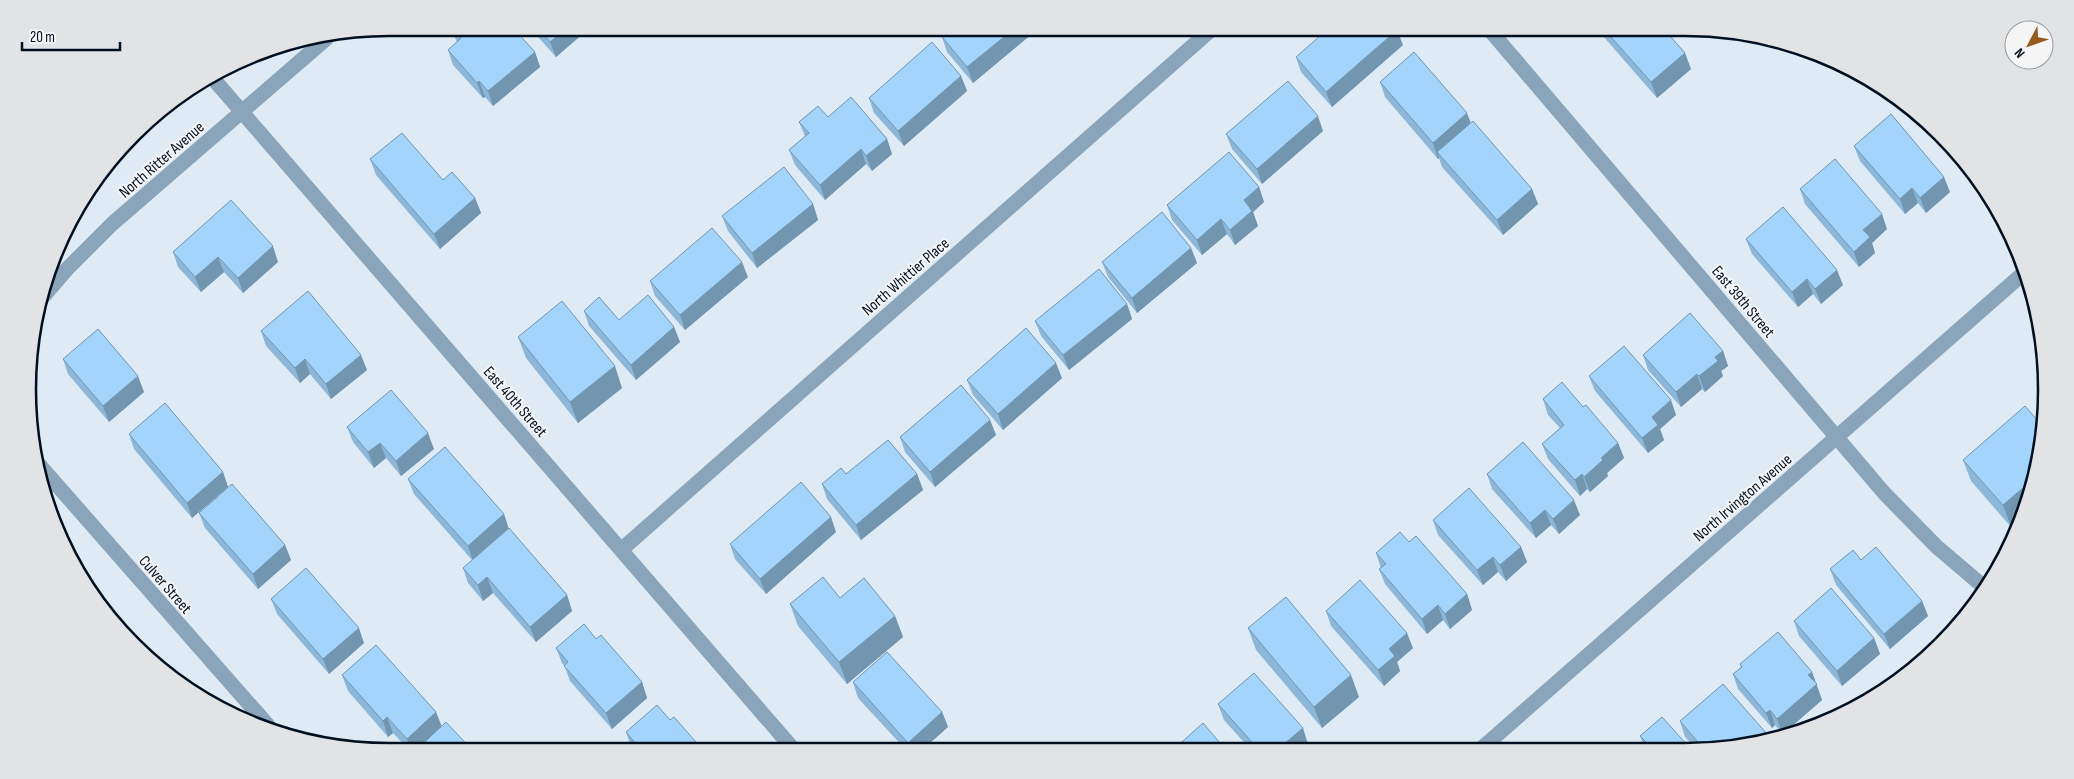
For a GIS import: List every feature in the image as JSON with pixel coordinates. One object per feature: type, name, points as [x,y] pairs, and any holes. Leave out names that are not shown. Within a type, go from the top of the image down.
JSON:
[{"type":"street","name":"North Whittier Place","points":[[621,550],[1204,36]]},
{"type":"street","name":"East 39th Street","points":[[1495,36],[1885,494],[1937,547],[1980,583]]},
{"type":"street","name":"North Ritter Avenue","points":[[52,286],[112,224],[321,43]]},
{"type":"street","name":"East 40th Street","points":[[216,82],[789,743]]},
{"type":"street","name":"North Irvington Avenue","points":[[1488,743],[2019,277]]},
{"type":"street","name":"Culver Street","points":[[47,474],[262,719]]},
{"type":"building","points":[[459,36],[520,36],[535,52],[488,91],[479,81],[477,83],[448,50],[461,38]]},
{"type":"building","points":[[545,36],[557,36],[550,42]]},
{"type":"building","points":[[943,36],[1005,36],[967,67],[942,37]]},
{"type":"building","points":[[1320,36],[1390,36],[1326,92],[1296,57]]},
{"type":"building","points":[[1610,36],[1670,36],[1685,53],[1651,82]]},
{"type":"building","points":[[932,42],[961,76],[898,131],[869,98]]},
{"type":"building","points":[[1414,52],[1467,113],[1433,143],[1380,82]]},
{"type":"building","points":[[1288,81],[1318,116],[1257,169],[1226,134]]},
{"type":"building","points":[[851,97],[887,139],[866,156],[861,149],[820,185],[789,150],[809,133],[799,122],[818,106],[828,117]]},
{"type":"building","points":[[1891,114],[1944,177],[1920,198],[1912,188],[1900,199],[1854,146]]},
{"type":"building","points":[[1473,121],[1532,189],[1497,220],[1437,152]]},
{"type":"building","points":[[402,133],[443,180],[452,172],[475,198],[434,234],[370,159]]},
{"type":"building","points":[[1229,152],[1259,187],[1244,200],[1252,211],[1230,230],[1221,219],[1197,240],[1167,205]]},
{"type":"building","points":[[1835,159],[1882,214],[1863,230],[1870,237],[1854,252],[1800,189]]},
{"type":"building","points":[[784,167],[813,204],[752,253],[722,216]]},
{"type":"building","points":[[231,200],[273,246],[238,278],[218,257],[195,277],[173,252]]},
{"type":"building","points":[[1783,207],[1837,270],[1815,289],[1807,279],[1792,292],[1746,239]]},
{"type":"building","points":[[1162,212],[1191,248],[1132,298],[1102,262]]},
{"type":"building","points":[[712,228],[742,262],[680,315],[650,281]]},
{"type":"building","points":[[1099,269],[1127,304],[1063,355],[1035,321]]},
{"type":"building","points":[[308,291],[361,355],[326,384],[305,359],[295,368],[261,331]]},
{"type":"building","points":[[648,295],[674,327],[631,365],[584,311],[599,297],[619,320]]},
{"type":"building","points":[[562,301],[615,366],[570,402],[518,337]]},
{"type":"building","points":[[1690,313],[1723,351],[1715,357],[1718,361],[1699,376],[1697,374],[1676,392],[1643,355]]},
{"type":"building","points":[[1026,328],[1056,363],[998,414],[967,380]]},
{"type":"building","points":[[98,329],[138,376],[103,406],[63,359]]},
{"type":"building","points":[[1624,346],[1671,400],[1652,417],[1658,425],[1642,438],[1589,376]]},
{"type":"building","points":[[1562,382],[1583,407],[1586,405],[1618,443],[1584,477],[1582,474],[1575,480],[1542,444],[1564,425],[1543,399]]},
{"type":"building","points":[[961,385],[990,420],[930,472],[900,437]]},
{"type":"building","points":[[391,390],[428,433],[396,461],[380,443],[368,452],[347,427]]},
{"type":"building","points":[[165,403],[223,472],[187,503],[129,434]]},
{"type":"building","points":[[2025,406],[2036,419],[2031,458],[2024,487],[2003,505],[1963,460]]},
{"type":"building","points":[[888,440],[917,474],[856,525],[822,484],[841,468],[846,474]]},
{"type":"building","points":[[1523,442],[1574,500],[1553,519],[1545,510],[1530,523],[1487,474]]},
{"type":"building","points":[[445,447],[504,514],[468,546],[408,479]]},
{"type":"building","points":[[801,482],[831,517],[760,579],[730,544]]},
{"type":"building","points":[[232,484],[285,545],[253,574],[199,513]]},
{"type":"building","points":[[1469,488],[1521,547],[1500,565],[1493,557],[1477,570],[1433,520]]},
{"type":"building","points":[[509,528],[567,595],[530,627],[487,577],[478,585],[463,568]]},
{"type":"building","points":[[1400,532],[1409,542],[1416,536],[1467,594],[1445,614],[1438,605],[1422,619],[1379,569],[1386,564],[1376,553]]},
{"type":"building","points":[[1876,547],[1922,601],[1884,634],[1830,569],[1853,550],[1861,560]]},
{"type":"building","points":[[306,568],[359,628],[323,659],[271,599]]},
{"type":"building","points":[[823,577],[840,598],[864,578],[895,616],[839,662],[790,604]]},
{"type":"building","points":[[1360,580],[1407,633],[1389,649],[1395,656],[1378,670],[1326,611]]},
{"type":"building","points":[[1831,588],[1874,638],[1837,671],[1794,621]]},
{"type":"building","points":[[1286,597],[1351,675],[1314,707],[1248,628]]},
{"type":"building","points":[[584,624],[596,639],[601,635],[642,682],[606,713],[564,666],[568,662],[556,648]]},
{"type":"building","points":[[1778,632],[1812,672],[1808,675],[1817,684],[1777,719],[1770,710],[1766,713],[1733,674],[1742,667],[1740,664]]},
{"type":"building","points":[[376,645],[436,712],[407,739],[387,717],[383,721],[342,675]]},
{"type":"building","points":[[887,652],[942,712],[908,743],[853,682]]},
{"type":"building","points":[[1254,673],[1303,728],[1285,743],[1253,743],[1218,704]]},
{"type":"building","points":[[1723,684],[1766,733],[1731,740],[1698,742],[1680,721]]},
{"type":"building","points":[[657,705],[670,720],[674,717],[697,743],[635,743],[626,732]]},
{"type":"building","points":[[1662,717],[1685,743],[1647,743],[1640,736]]},
{"type":"building","points":[[446,722],[466,743],[424,743]]},
{"type":"building","points":[[1203,723],[1220,743],[1181,743]]}]
